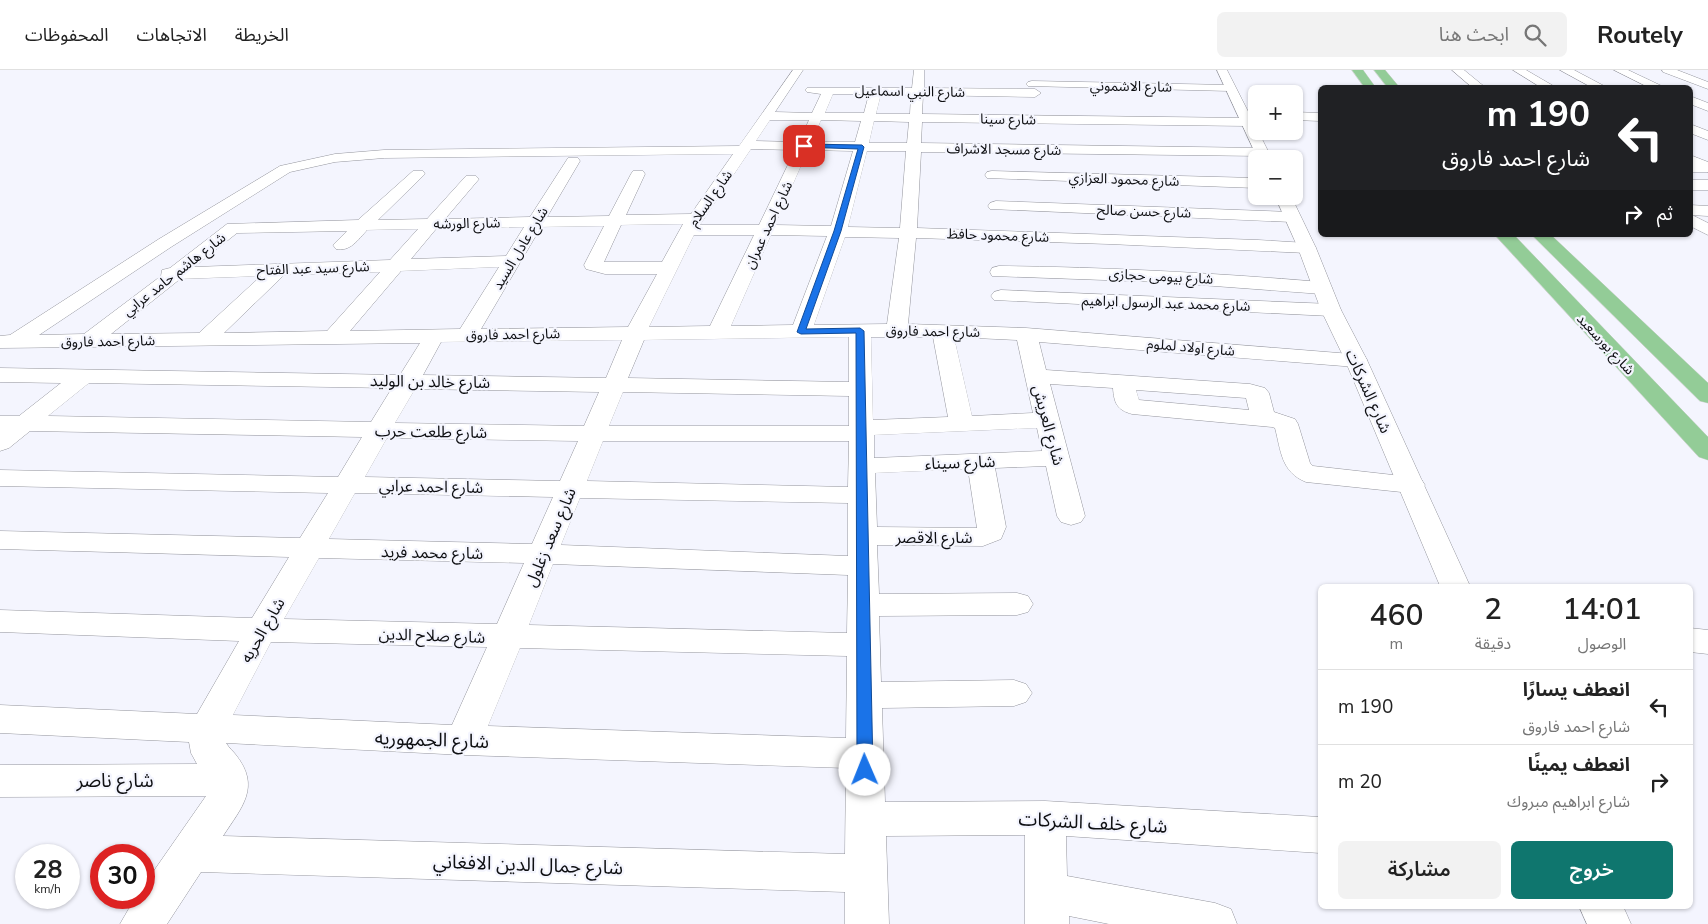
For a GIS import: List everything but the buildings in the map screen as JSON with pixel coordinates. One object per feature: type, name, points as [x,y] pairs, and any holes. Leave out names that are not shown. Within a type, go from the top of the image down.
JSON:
[{"type":"main road","points":[[1357,70],[1369,85]]},
{"type":"main road","points":[[1379,70],[1392,85]]},
{"type":"main road","name":"شارع بورسعيد","points":[[1506,237],[1658,400],[1703,440]]},
{"type":"main road","name":"شارع بورسعيد","points":[[1543,237],[1708,398]]},
{"type":"main road","points":[[1658,400],[1684,403],[1708,398]]},
{"type":"street","points":[[1457,70],[1477,85]]},
{"type":"street","points":[[1518,70],[1546,85]]},
{"type":"street","points":[[1565,70],[1597,85]]},
{"type":"street","points":[[1618,70],[1653,85]]},
{"type":"street","points":[[1667,70],[1708,86]]},
{"type":"street","points":[[1226,78],[1248,113]]},
{"type":"street","name":"شارع الاشموني","points":[[1030,85],[1226,78]]},
{"type":"street","points":[[792,80],[920,92],[908,233],[897,330]]},
{"type":"street","name":"شارع النبي اسماعيل","points":[[792,80],[828,90],[920,92],[1030,85]]},
{"type":"street","name":"شارع السلام","points":[[636,333],[692,224],[792,80]]},
{"type":"street","points":[[1030,85],[1097,113]]},
{"type":"street","points":[[1030,85],[1045,119]]},
{"type":"street","name":"شارع احمد عمران","points":[[718,332],[828,90]]},
{"type":"street","points":[[801,332],[838,231],[876,91]]},
{"type":"street","name":"شارع سينا","points":[[767,116],[870,117],[920,92],[943,115],[987,112],[1045,119],[1097,113],[1132,120],[1248,116]]},
{"type":"street","points":[[1693,94],[1708,94]]},
{"type":"street","points":[[1693,101],[1708,107]]},
{"type":"street","points":[[987,112],[996,206],[1001,296],[997,332]]},
{"type":"street","points":[[1303,116],[1318,117]]},
{"type":"street","points":[[1132,120],[1140,132]]},
{"type":"street","points":[[1693,130],[1708,137]]},
{"type":"street","points":[[1693,137],[1708,137]]},
{"type":"street","name":"شارع مسجد الاشراف","points":[[7,342],[285,169],[308,163],[361,155],[804,146],[1114,150],[1248,155]]},
{"type":"street","points":[[1061,150],[1070,177]]},
{"type":"street","points":[[1114,150],[1128,179]]},
{"type":"street","points":[[1146,151],[1162,180]]},
{"type":"street","points":[[1693,160],[1708,168]]},
{"type":"street","name":"شارع عادل السيد","points":[[467,335],[573,161]]},
{"type":"street","points":[[1192,167],[1248,170]]},
{"type":"street","points":[[1693,168],[1708,168]]},
{"type":"street","points":[[342,245],[418,174]]},
{"type":"street","points":[[638,174],[593,265],[605,268],[669,268]]},
{"type":"street","name":"شارع محمود العزازي","points":[[992,175],[1248,183]]},
{"type":"street","points":[[333,336],[471,178]]},
{"type":"street","points":[[1693,178],[1707,185]]},
{"type":"street","points":[[1693,185],[1707,185]]},
{"type":"street","points":[[1062,272],[1063,204]]},
{"type":"street","name":"شارع حسن صالح","points":[[996,206],[1063,204],[1133,211],[1292,217]]},
{"type":"street","name":"شارع الشركات","points":[[1287,205],[1307,248],[1331,310],[1356,360],[1454,584]]},
{"type":"street","points":[[1693,210],[1708,212]]},
{"type":"street","points":[[1133,211],[1144,240]]},
{"type":"street","name":"شارع الورشه","points":[[238,228],[614,220],[692,224]]},
{"type":"street","points":[[1693,221],[1708,230]]},
{"type":"street","name":"شارع محمود حافظ","points":[[692,224],[766,229],[997,235],[1063,231],[1124,239],[1307,248]]},
{"type":"street","name":"شارع هاشم حامد عرابي","points":[[88,342],[231,229],[238,228]]},
{"type":"street","points":[[1124,239],[1135,274]]},
{"type":"street","points":[[1200,242],[1222,305]]},
{"type":"street","name":"شارع سيد عبد الفتاح","points":[[114,276],[512,261]]},
{"type":"street","points":[[205,339],[279,270]]},
{"type":"street","name":"شارع بيومى حجازى","points":[[999,272],[1135,274],[1210,271],[1318,279]]},
{"type":"street","name":"شارع محمد عبد الرسول ابراهيم","points":[[1001,296],[1331,310]]},
{"type":"street","name":"شارع احمد فاروق","points":[[7,342],[333,336],[897,330],[1026,334]]},
{"type":"street","points":[[860,331],[867,924]]},
{"type":"street","points":[[942,331],[962,424]]},
{"type":"street","name":"شارع سعد زغلول","points":[[464,740],[636,333]]},
{"type":"street","name":"شارع اولاد لملوم","points":[[1026,334],[1356,360]]},
{"type":"street","name":"شارع العريش","points":[[1026,334],[1071,516]]},
{"type":"street","name":"شارع الحريه","points":[[230,780],[223,766],[210,753],[207,742],[213,718],[262,630],[435,336]]},
{"type":"street","name":"شارع خالد بن الوليد","points":[[0,375],[861,389]]},
{"type":"street","points":[[0,443],[84,376]]},
{"type":"street","points":[[1036,376],[1124,382],[1126,402],[1132,406],[1277,420],[1286,424],[1298,466],[1304,472],[1315,476],[1411,485]]},
{"type":"street","name":"شارع طلعت حرب","points":[[0,423],[593,434],[861,431],[1046,420]]},
{"type":"street","name":"شارع سيناء","points":[[862,480],[980,461],[1058,458]]},
{"type":"street","name":"شارع الاقصر","points":[[863,551],[984,537],[991,533],[992,527],[980,461]]},
{"type":"street","name":"شارع احمد عرابي","points":[[0,478],[570,489],[862,480]]},
{"type":"street","name":"شارع محمد فريد","points":[[0,540],[542,554],[863,551]]},
{"type":"street","points":[[863,605],[1017,604]]},
{"type":"street","name":"شارع صلاح الدين","points":[[0,621],[507,637],[864,645]]},
{"type":"street","points":[[1693,640],[1708,642]]},
{"type":"street","points":[[864,695],[1014,693]]},
{"type":"street","name":"شارع الجمهوريه","points":[[0,719],[464,740],[865,754]]},
{"type":"street","points":[[142,924],[227,797],[230,780]]},
{"type":"street","name":"شارع ناصر","points":[[0,781],[230,780]]},
{"type":"street","points":[[1045,818],[1046,908],[1216,924]]},
{"type":"street","name":"شارع خلف الشركات","points":[[866,819],[1045,818],[1318,835]]},
{"type":"street","name":"شارع جمال الدين الافغاني","points":[[189,853],[866,874]]},
{"type":"street","points":[[1602,909],[1609,924]]},
{"type":"route","points":[[804,146],[862,147],[838,231],[801,332],[860,331],[865,770]]}]
